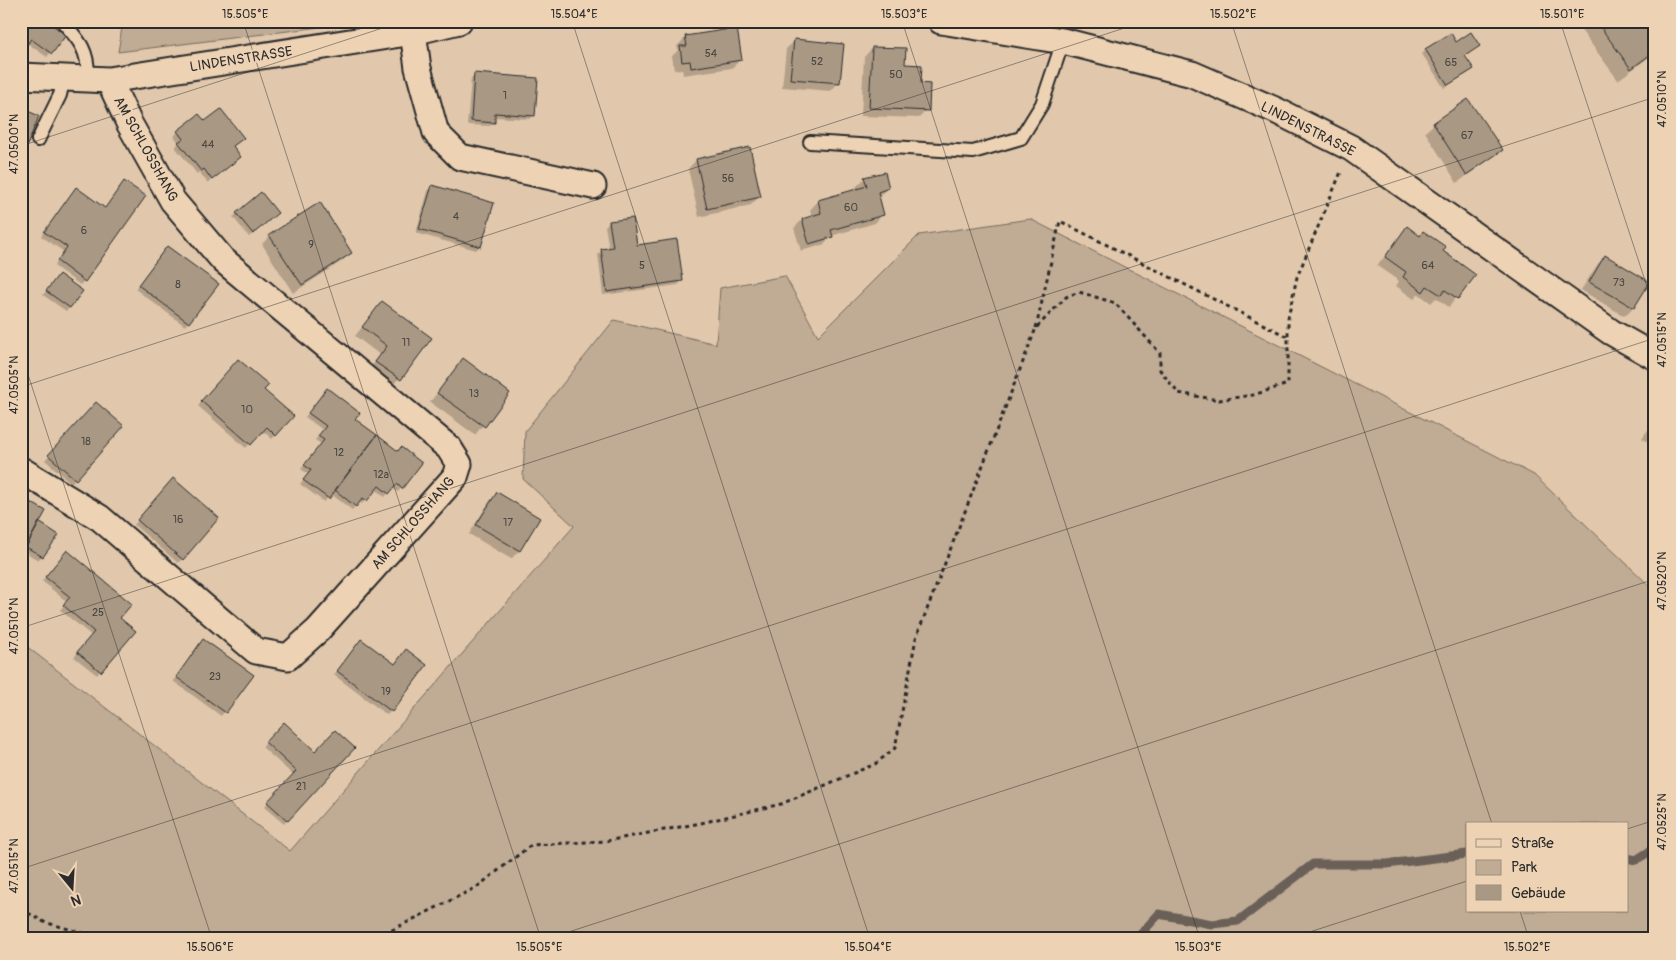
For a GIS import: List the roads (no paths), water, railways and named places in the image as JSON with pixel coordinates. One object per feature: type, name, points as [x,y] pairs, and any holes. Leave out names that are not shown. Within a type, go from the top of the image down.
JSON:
[{"type":"street","name":"LINDENSTRASSE","points":[[21,76],[87,79],[413,32],[459,21]]},
{"type":"street","name":"LINDENSTRASSE","points":[[941,21],[1063,42],[1192,74],[1275,110],[1351,148],[1611,332],[1655,357]]},
{"type":"street","points":[[413,32],[418,68],[436,133],[460,157],[593,186]]},
{"type":"street","name":"AM SCHLOSSHANG","points":[[21,470],[100,518],[256,651],[288,657],[318,630],[455,477],[459,464],[449,448],[222,260],[173,201],[129,123],[87,79]]},
{"type":"lane","points":[[38,140],[60,95],[87,79],[89,59],[75,36],[62,21]]},
{"type":"lane","points":[[810,142],[974,152],[1021,138],[1042,104],[1063,42]]},
{"type":"waterway","points":[[1628,858],[1636,860],[1655,848]]},
{"type":"waterway","points":[[1136,939],[1159,914],[1212,924],[1238,921],[1313,864],[1387,864],[1466,854]]}]
